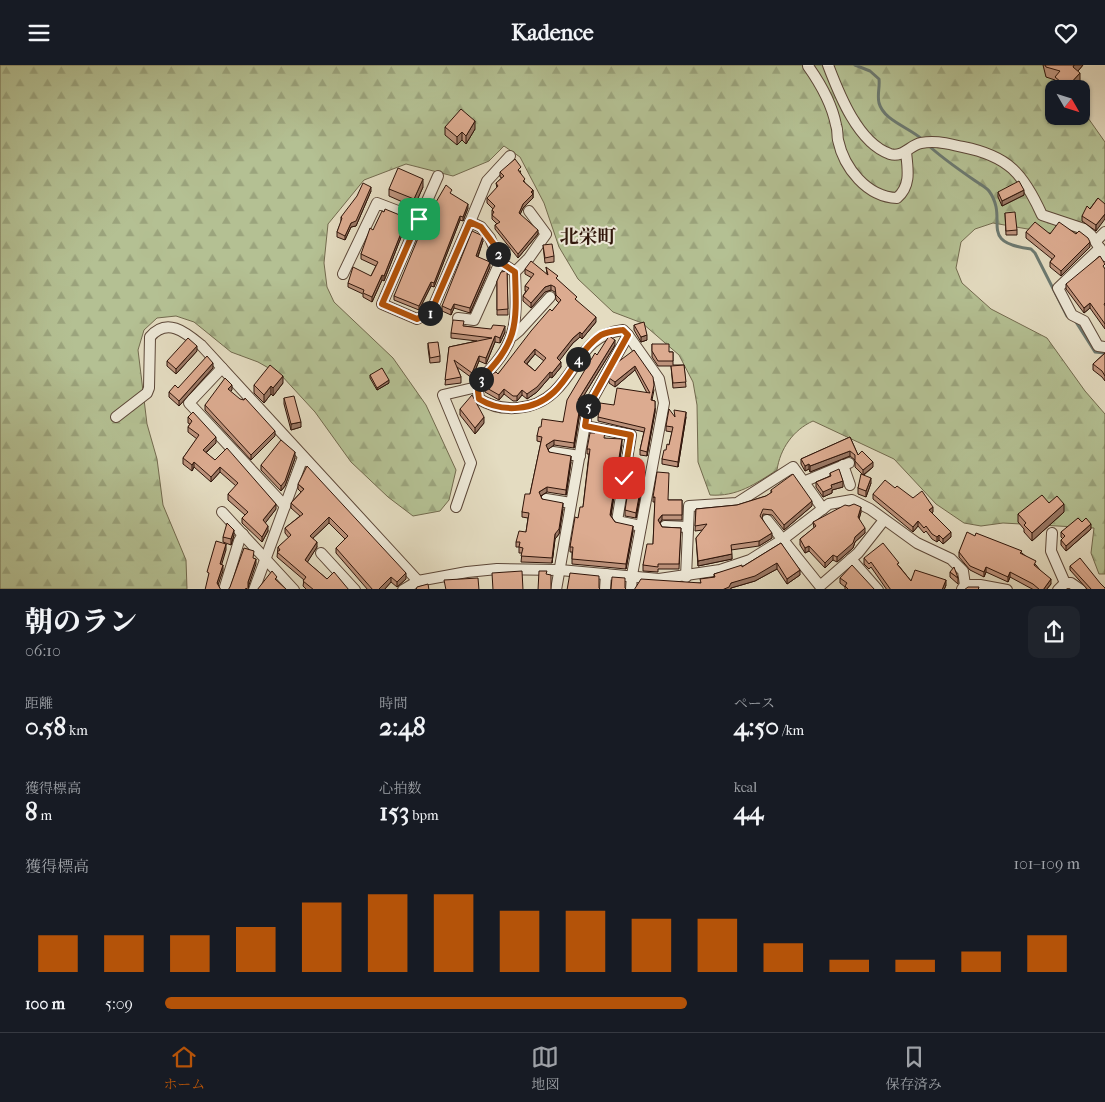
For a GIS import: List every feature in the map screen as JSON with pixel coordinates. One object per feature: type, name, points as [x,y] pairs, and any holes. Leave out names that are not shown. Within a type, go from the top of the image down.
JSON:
[{"type":"street","points":[[808,65],[820,84],[829,105],[836,125],[838,141],[851,171],[869,189],[878,195],[888,198],[897,198],[904,192],[908,179],[906,152]]},
{"type":"street","points":[[828,65],[839,93],[852,118],[871,141],[881,149],[892,155],[906,152],[916,144],[929,141],[978,149],[989,153],[1011,166],[1020,175],[1030,190],[1042,215],[1084,229],[1100,248]]},
{"type":"street","points":[[438,176],[382,304],[417,319],[431,312],[487,181],[510,156]]},
{"type":"street","points":[[343,273],[377,203],[419,219]]},
{"type":"street","points":[[529,211],[546,234],[530,258],[515,272],[515,329],[491,369],[477,383],[479,399],[490,406],[516,409],[528,407],[554,393],[591,344],[602,334],[623,330],[628,335],[659,379],[663,391],[663,409],[631,589]]},
{"type":"street","points":[[470,222],[481,227],[490,238],[500,262],[515,272]]},
{"type":"street","points":[[1105,232],[1100,248],[1058,288],[1072,315],[1084,321],[1098,346],[1105,347]]},
{"type":"street","points":[[458,318],[474,320],[500,262]]},
{"type":"street","points":[[512,336],[519,331],[550,297]]},
{"type":"street","points":[[116,417],[149,389],[150,337],[160,328],[175,327],[186,333],[222,368],[418,581]]},
{"type":"street","points":[[556,589],[588,407],[628,335]]},
{"type":"street","points":[[222,368],[188,403],[285,506]]},
{"type":"street","points":[[456,507],[471,463],[443,395],[477,387]]},
{"type":"street","points":[[585,426],[631,435],[617,521],[641,526]]},
{"type":"street","points":[[553,452],[580,456]]},
{"type":"street","points":[[254,589],[303,457]]},
{"type":"street","points":[[803,482],[846,464],[850,485]]},
{"type":"street","points":[[686,577],[689,506],[737,503],[793,467],[823,509]]},
{"type":"street","points":[[546,499],[571,503]]},
{"type":"street","points":[[403,589],[418,581],[466,572],[497,569],[560,570],[632,575],[659,579],[686,577],[720,570],[750,560],[782,540],[823,509],[842,500],[852,500],[917,543],[951,559],[963,571],[963,587],[980,585],[1007,589]]},
{"type":"street","points":[[222,511],[294,589]]},
{"type":"street","points":[[767,520],[820,586],[851,559],[884,520]]},
{"type":"street","points":[[665,526],[688,527]]},
{"type":"street","points":[[1052,533],[1051,551],[1061,586],[1078,585],[1081,589]]},
{"type":"street","points":[[224,589],[243,534]]},
{"type":"street","points":[[321,553],[355,589]]},
{"type":"street","points":[[851,559],[878,589]]},
{"type":"street","points":[[604,589],[606,573]]},
{"type":"green space","points":[[0,65],[1051,65],[1062,80],[1045,80],[1045,125],[1090,125],[1090,121],[1105,142],[1105,213],[1083,232],[1062,235],[993,223],[975,229],[961,242],[956,268],[962,283],[991,309],[1047,338],[1085,391],[1105,414],[1105,574],[1099,574],[1091,553],[1094,528],[1003,523],[981,526],[964,523],[936,504],[894,459],[813,421],[799,429],[789,441],[781,455],[777,470],[753,485],[737,492],[710,495],[698,462],[697,405],[693,382],[679,355],[642,323],[613,312],[578,279],[559,247],[544,203],[520,157],[504,146],[489,161],[453,176],[406,164],[364,180],[328,224],[324,263],[327,287],[334,302],[393,358],[426,405],[456,470],[449,500],[440,511],[413,516],[388,497],[351,462],[315,412],[281,375],[258,362],[231,352],[194,322],[176,316],[157,318],[144,330],[138,350],[147,424],[157,459],[163,505],[186,560],[187,589],[0,589]]},
{"type":"building","points":[[1045,65],[1074,65],[1073,67],[1080,73],[1074,80],[1059,80],[1055,77],[1060,71]]},
{"type":"building","points":[[461,109],[475,121],[466,136],[462,132],[457,137],[445,127]]},
{"type":"building","points":[[515,159],[521,167],[518,170],[525,179],[523,181],[533,190],[531,192],[533,194],[523,204],[519,213],[538,230],[518,254],[495,225],[500,222],[492,215],[494,212],[492,210],[495,206],[487,198],[498,186],[496,183],[504,176],[500,172]]},
{"type":"building","points":[[398,168],[423,179],[414,199],[389,189]]},
{"type":"building","points":[[1019,181],[1024,190],[1002,201],[998,192]]},
{"type":"building","points":[[363,183],[371,187],[356,221],[351,223],[345,236],[337,232],[341,217],[357,196]]},
{"type":"building","points":[[446,185],[452,190],[450,193],[468,204],[463,217],[460,216],[434,283],[431,282],[419,306],[394,296],[426,219]]},
{"type":"building","points":[[1098,198],[1105,204],[1105,214],[1096,225],[1082,216],[1087,206],[1090,209]]},
{"type":"building","points":[[385,209],[407,218],[384,276],[382,275],[372,297],[363,293],[364,290],[348,283],[353,267],[371,276],[378,262],[361,254],[370,228],[373,230],[382,211],[384,212]]},
{"type":"building","points":[[1015,212],[1017,230],[1006,231],[1005,213]]},
{"type":"building","points":[[1035,222],[1050,234],[1059,222],[1076,234],[1079,231],[1090,242],[1061,271],[1050,262],[1055,256],[1026,232]]},
{"type":"building","points":[[472,231],[483,236],[476,256],[490,262],[470,308],[454,304],[451,310],[442,306]]},
{"type":"building","points":[[552,244],[554,256],[545,258],[543,245]]},
{"type":"building","points":[[1100,256],[1105,264],[1103,266],[1105,269],[1105,324],[1090,303],[1084,308],[1066,284]]},
{"type":"building","points":[[531,261],[548,275],[546,267],[558,276],[556,278],[577,297],[575,299],[596,317],[582,334],[580,332],[573,338],[557,358],[561,362],[537,387],[527,394],[522,390],[517,396],[513,396],[504,389],[499,395],[485,387],[484,381],[496,372],[498,374],[531,331],[550,309],[552,311],[561,300],[556,295],[555,287],[551,285],[545,287],[531,303],[523,296],[529,288],[525,286],[534,274],[525,269]],"holes":[[[535,349],[546,358],[535,371],[524,362]]]},
{"type":"building","points":[[507,271],[508,309],[497,310],[497,281],[501,272]]},
{"type":"building","points":[[453,320],[464,321],[463,326],[491,329],[493,325],[505,326],[500,338],[495,336],[486,358],[479,356],[472,373],[454,360],[461,377],[445,380],[449,347],[492,338],[451,333]]},
{"type":"building","points":[[644,322],[647,335],[641,337],[634,325]]},
{"type":"building","points":[[609,336],[615,340],[578,400],[581,400],[574,443],[554,440],[546,445],[549,452],[571,456],[566,490],[547,487],[539,492],[542,499],[563,503],[559,529],[555,534],[552,558],[521,556],[523,548],[519,547],[520,542],[516,542],[519,531],[526,532],[529,513],[522,512],[525,494],[530,494],[542,437],[537,436],[542,419],[563,422],[567,400],[595,353],[597,355]]},
{"type":"building","points":[[188,338],[197,346],[176,369],[167,361]]},
{"type":"building","points":[[438,342],[440,356],[430,358],[428,343]]},
{"type":"building","points":[[652,344],[669,344],[669,352],[673,352],[673,361],[658,361],[652,351]]},
{"type":"building","points":[[634,350],[653,377],[654,385],[651,400],[655,401],[655,408],[647,452],[640,450],[645,428],[598,417],[600,403],[614,405],[617,388],[650,393],[635,366],[615,382],[609,378],[618,362]]},
{"type":"building","points":[[1105,353],[1105,376],[1093,364]]},
{"type":"building","points":[[207,356],[213,363],[179,401],[169,392],[175,385],[178,388]]},
{"type":"building","points":[[270,365],[283,376],[264,395],[254,385]]},
{"type":"building","points":[[684,365],[686,382],[673,383],[671,366]]},
{"type":"building","points":[[382,368],[389,380],[377,388],[370,375]]},
{"type":"building","points":[[225,378],[232,385],[228,389],[240,399],[244,400],[245,398],[275,431],[251,455],[205,405]]},
{"type":"building","points":[[472,395],[484,417],[475,428],[460,409]]},
{"type":"building","points":[[294,396],[301,422],[291,424],[284,398]]},
{"type":"building","points":[[669,409],[675,417],[674,410],[686,412],[678,462],[662,459],[667,444],[669,445],[673,427],[666,426]]},
{"type":"building","points":[[193,412],[216,437],[203,450],[215,460],[227,448],[276,504],[263,520],[268,526],[262,537],[242,518],[248,512],[228,494],[238,483],[220,467],[211,477],[194,462],[192,465],[183,458],[199,435],[188,427],[192,421],[188,417]]},
{"type":"building","points":[[595,430],[605,432],[604,438],[622,439],[610,515],[615,522],[633,526],[626,564],[572,559],[573,547],[570,547],[575,517],[578,518],[580,507],[583,507],[590,449],[587,449],[590,433],[595,433]]},
{"type":"building","points":[[850,437],[858,455],[862,451],[873,462],[863,470],[855,461],[855,455],[850,451],[810,466],[809,464],[805,466],[801,459]]},
{"type":"building","points":[[281,440],[295,452],[285,481],[281,486],[261,465]]},
{"type":"building","points":[[307,466],[406,573],[397,582],[391,577],[379,589],[372,589],[336,548],[348,536],[329,517],[310,536],[317,542],[305,560],[327,579],[334,572],[348,589],[313,589],[303,581],[306,577],[277,552],[280,550],[278,547],[291,535],[285,528],[303,514],[291,503],[304,489],[298,484]]},
{"type":"building","points":[[839,469],[843,481],[831,485],[832,488],[823,492],[816,482],[831,476],[830,473]]},
{"type":"building","points":[[657,472],[669,473],[668,500],[682,500],[682,515],[662,515],[658,520],[662,527],[681,528],[679,564],[658,564],[658,567],[643,565],[647,544],[653,544],[655,497],[653,497]]},
{"type":"building","points":[[631,473],[643,475],[636,513],[625,510]]},
{"type":"building","points":[[793,474],[812,501],[784,525],[772,510],[763,509],[760,516],[772,533],[759,541],[731,545],[732,554],[698,561],[696,538],[707,524],[695,526],[696,509],[737,505],[766,496]]},
{"type":"building","points":[[861,474],[871,478],[866,491],[858,488]]},
{"type":"building","points":[[885,480],[913,498],[922,491],[933,507],[929,510],[951,532],[943,539],[939,535],[937,537],[932,534],[926,526],[924,528],[918,521],[913,527],[873,494]]},
{"type":"building","points":[[1042,495],[1049,503],[1057,496],[1064,504],[1032,533],[1024,525],[1026,523],[1018,514]]},
{"type":"building","points":[[854,504],[861,507],[858,517],[865,528],[855,537],[853,543],[837,557],[833,555],[825,563],[809,546],[805,548],[800,539],[816,526],[813,522],[845,505]]},
{"type":"building","points":[[1078,518],[1082,522],[1086,518],[1091,524],[1066,546],[1061,540],[1065,536],[1061,532]]},
{"type":"building","points":[[227,523],[234,530],[231,539],[223,537]]},
{"type":"building","points":[[967,532],[975,536],[976,533],[1022,551],[1020,553],[1036,561],[1034,565],[1051,579],[1044,589],[1039,589],[1010,572],[1008,577],[986,567],[984,572],[970,566],[959,552]]},
{"type":"building","points":[[216,541],[226,544],[220,564],[223,565],[217,583],[220,589],[205,589],[209,573],[207,572]]},
{"type":"building","points":[[781,543],[800,570],[787,579],[777,563],[755,576],[731,583],[729,587],[724,589],[635,589],[641,579],[701,583],[700,579],[715,577],[714,574],[742,565],[742,567]]},
{"type":"building","points":[[883,543],[911,581],[915,570],[946,580],[942,589],[890,589],[871,562],[869,564],[864,558]]},
{"type":"building","points":[[244,548],[254,551],[253,558],[256,559],[248,582],[248,589],[229,589]]},
{"type":"building","points":[[1080,558],[1105,589],[1091,589],[1070,566]]},
{"type":"building","points":[[852,565],[874,589],[848,589],[845,586],[847,583],[840,578]]},
{"type":"building","points":[[954,567],[958,578],[950,572]]},
{"type":"building","points":[[272,571],[277,577],[275,579],[286,589],[258,589]]},
{"type":"building","points":[[522,571],[523,589],[493,589],[492,573]]},
{"type":"building","points":[[539,571],[547,571],[546,574],[551,575],[551,589],[538,589]]},
{"type":"building","points":[[570,573],[599,576],[600,589],[567,589]]},
{"type":"building","points":[[612,577],[625,578],[626,589],[611,589]]},
{"type":"building","points":[[478,578],[479,589],[446,589],[444,580]]},
{"type":"building","points":[[428,584],[429,589],[416,589],[417,587]]},
{"type":"building","points":[[968,587],[979,587],[978,589],[965,589]]},
{"type":"waterway","points":[[855,65],[870,71],[879,79],[879,103],[886,115],[923,140]]},
{"type":"waterway","points":[[928,145],[989,191],[995,202],[999,235],[1004,241],[1014,246],[1031,249],[1035,253],[1067,316]]},
{"type":"waterway","points":[[1076,322],[1095,352],[1105,353]]},
{"type":"district","name":"北栄町","points":[[588,236]]},
{"type":"route","points":[[419,219],[382,304],[417,319],[431,312],[470,222],[481,227],[496,247],[500,262],[515,272],[515,329],[508,345],[491,369],[477,383],[476,390],[479,399],[490,406],[516,409],[528,407],[554,393],[591,344],[602,334],[623,330],[628,335],[588,407],[585,426],[631,435],[624,478]]}]
